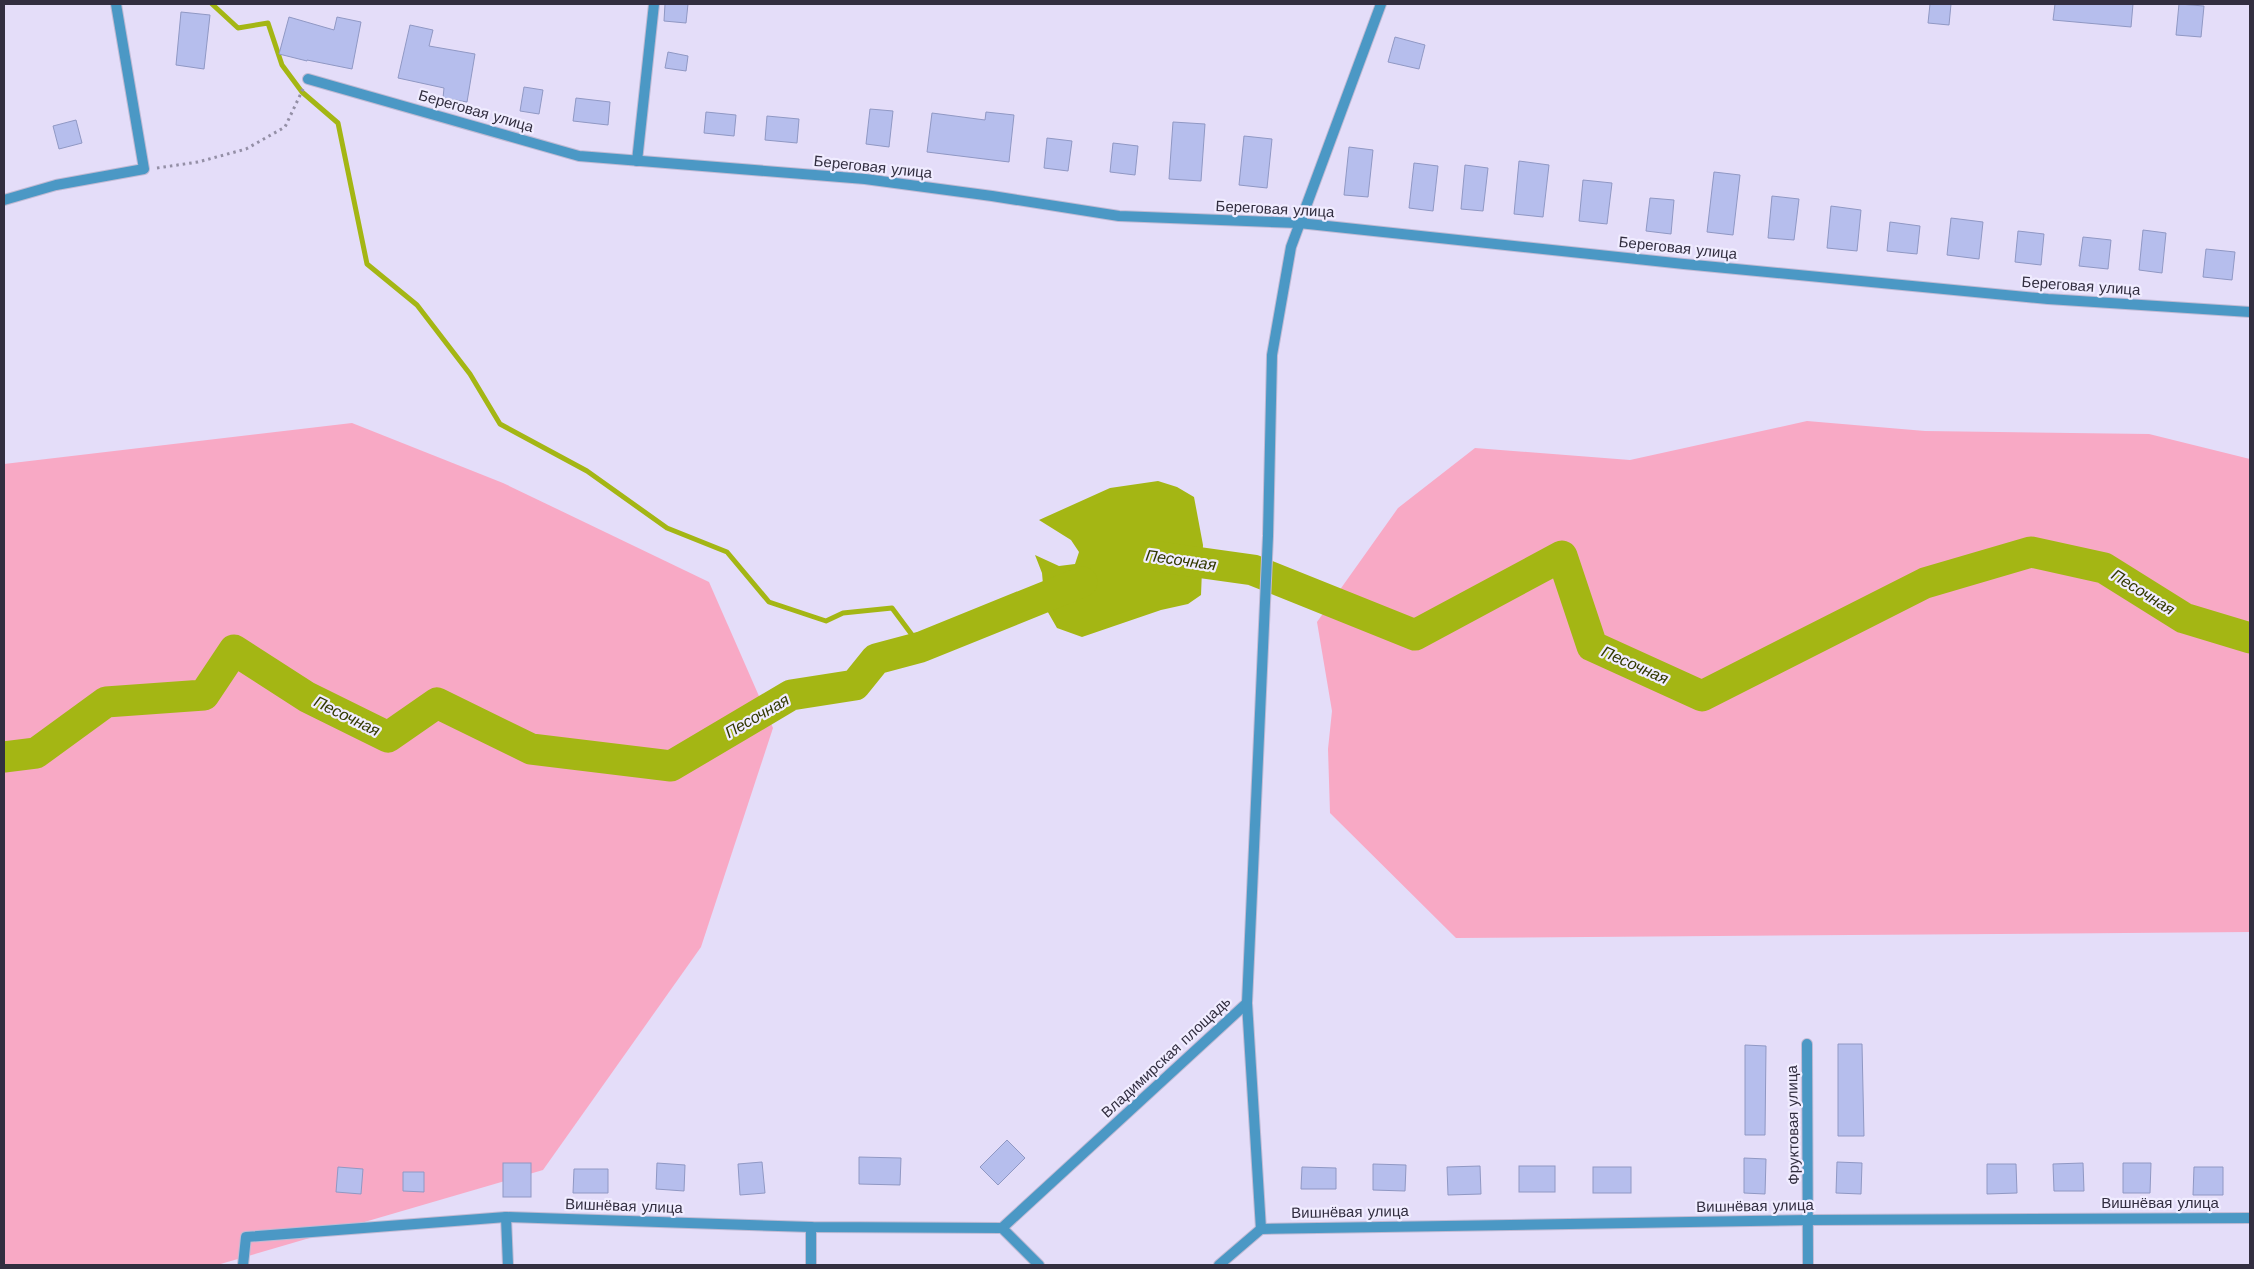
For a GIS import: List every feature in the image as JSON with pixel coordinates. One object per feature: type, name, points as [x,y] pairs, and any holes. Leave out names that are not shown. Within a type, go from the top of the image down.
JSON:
[{"type":"street","points":[[4,200],[56,185],[144,169],[116,4]]},
{"type":"street","points":[[637,161],[654,4]]},
{"type":"street","points":[[1247,1003],[1268,536],[1272,355],[1291,247],[1381,4]]},
{"type":"street","name":"Береговая улица","points":[[308,79],[579,156],[865,179],[1120,216],[1299,223],[2048,300],[2250,312]]},
{"type":"street","name":"Владимирская площадь","points":[[1002,1228],[1247,1003]]},
{"type":"street","name":"Владимирская площадь","points":[[1247,1003],[1261,1229]]},
{"type":"street","name":"Фруктовая улица","points":[[1807,1044],[1808,1265]]},
{"type":"street","points":[[506,1217],[508,1265]]},
{"type":"street","name":"Вишнёвая улица","points":[[243,1265],[246,1237],[506,1217],[811,1226],[1002,1228]]},
{"type":"street","name":"Вишнёвая улица","points":[[1261,1229],[1809,1220],[2250,1218]]},
{"type":"street","points":[[811,1226],[811,1265]]},
{"type":"street","points":[[1002,1228],[1039,1265]]},
{"type":"street","points":[[1219,1265],[1261,1229]]},
{"type":"path","points":[[144,169],[198,162],[246,149],[285,128],[308,79]]},
{"type":"shaded area","points":[[1807,421],[1925,431],[2149,434],[2250,459],[2250,932],[1456,938],[1330,813],[1328,749],[1332,711],[1317,622],[1398,508],[1475,448],[1630,460]]},
{"type":"shaded area","points":[[352,423],[503,483],[709,582],[773,728],[701,947],[543,1170],[217,1265],[4,1265],[4,464]]},
{"type":"water","points":[[1158,481],[1177,487],[1194,497],[1203,545],[1201,595],[1188,604],[1161,610],[1082,637],[1057,628],[1045,607],[1042,573],[1035,555],[1059,566],[1075,564],[1079,552],[1071,540],[1039,520],[1110,488]]},
{"type":"building","points":[[665,4],[688,4],[686,23],[664,21]]},
{"type":"building","points":[[1930,4],[1951,4],[1949,25],[1928,23]]},
{"type":"building","points":[[2055,4],[2133,4],[2131,27],[2053,20]]},
{"type":"building","points":[[2179,4],[2204,6],[2201,37],[2176,35]]},
{"type":"building","points":[[181,12],[210,15],[204,69],[176,65]]},
{"type":"building","points":[[289,17],[334,30],[337,17],[361,22],[352,69],[279,54]]},
{"type":"building","points":[[410,25],[433,30],[429,46],[475,54],[467,102],[443,98],[444,88],[398,78]]},
{"type":"building","points":[[1395,37],[1425,45],[1419,69],[1388,62]]},
{"type":"building","points":[[668,52],[688,56],[686,71],[665,68]]},
{"type":"building","points":[[524,87],[543,90],[539,114],[520,111]]},
{"type":"building","points":[[576,98],[610,102],[608,125],[573,121]]},
{"type":"building","points":[[870,109],[893,111],[889,147],[866,144]]},
{"type":"building","points":[[706,112],[736,115],[734,136],[704,133]]},
{"type":"building","points":[[986,112],[1014,115],[1009,162],[927,152],[932,113],[985,120]]},
{"type":"building","points":[[767,116],[799,119],[797,143],[765,140]]},
{"type":"building","points":[[76,120],[82,143],[59,149],[53,126]]},
{"type":"building","points":[[1173,122],[1205,124],[1201,181],[1169,179]]},
{"type":"building","points":[[1244,136],[1272,139],[1267,188],[1239,185]]},
{"type":"building","points":[[1047,138],[1072,141],[1068,171],[1044,168]]},
{"type":"building","points":[[1113,143],[1138,146],[1135,175],[1110,172]]},
{"type":"building","points":[[1349,147],[1373,150],[1368,197],[1344,195]]},
{"type":"building","points":[[1519,161],[1549,165],[1543,217],[1514,214]]},
{"type":"building","points":[[1414,163],[1438,166],[1433,211],[1409,208]]},
{"type":"building","points":[[1465,165],[1488,168],[1483,211],[1461,209]]},
{"type":"building","points":[[1714,172],[1740,175],[1733,235],[1707,232]]},
{"type":"building","points":[[1583,180],[1612,183],[1607,224],[1579,221]]},
{"type":"building","points":[[1772,196],[1799,199],[1794,240],[1768,238]]},
{"type":"building","points":[[1650,198],[1674,200],[1671,234],[1646,231]]},
{"type":"building","points":[[1831,206],[1861,210],[1857,251],[1827,248]]},
{"type":"building","points":[[1951,218],[1983,222],[1979,259],[1947,255]]},
{"type":"building","points":[[1890,222],[1920,226],[1917,254],[1887,251]]},
{"type":"building","points":[[2143,230],[2166,233],[2162,273],[2139,270]]},
{"type":"building","points":[[2018,231],[2044,234],[2041,265],[2015,262]]},
{"type":"building","points":[[2083,237],[2111,240],[2108,269],[2079,266]]},
{"type":"building","points":[[2206,249],[2235,252],[2232,280],[2203,277]]},
{"type":"building","points":[[1838,1044],[1862,1044],[1864,1136],[1838,1136]]},
{"type":"building","points":[[1745,1045],[1766,1046],[1765,1135],[1745,1135]]},
{"type":"building","points":[[1007,1140],[1025,1158],[998,1185],[980,1167]]},
{"type":"building","points":[[859,1157],[901,1158],[900,1185],[859,1184]]},
{"type":"building","points":[[1744,1158],[1766,1159],[1765,1194],[1744,1193]]},
{"type":"building","points":[[762,1162],[765,1193],[740,1195],[738,1164]]},
{"type":"building","points":[[1837,1162],[1862,1163],[1861,1194],[1836,1193]]},
{"type":"building","points":[[503,1163],[531,1163],[531,1197],[503,1197]]},
{"type":"building","points":[[657,1163],[685,1165],[684,1191],[656,1189]]},
{"type":"building","points":[[2083,1163],[2084,1191],[2054,1191],[2053,1164]]},
{"type":"building","points":[[2123,1163],[2151,1163],[2150,1193],[2123,1193]]},
{"type":"building","points":[[1373,1164],[1406,1165],[1405,1191],[1373,1190]]},
{"type":"building","points":[[1987,1164],[2016,1164],[2017,1193],[1987,1194]]},
{"type":"building","points":[[1480,1166],[1481,1194],[1448,1195],[1447,1167]]},
{"type":"building","points":[[1519,1166],[1555,1166],[1555,1192],[1519,1192]]},
{"type":"building","points":[[338,1167],[363,1169],[361,1194],[336,1192]]},
{"type":"building","points":[[1302,1167],[1336,1168],[1336,1189],[1301,1189]]},
{"type":"building","points":[[1593,1167],[1631,1167],[1631,1193],[1593,1193]]},
{"type":"building","points":[[2194,1167],[2223,1167],[2223,1195],[2193,1195]]},
{"type":"building","points":[[574,1169],[608,1169],[608,1193],[573,1193]]},
{"type":"building","points":[[403,1172],[424,1172],[424,1192],[403,1191]]},
{"type":"waterway","points":[[212,4],[238,28],[268,23],[282,65],[302,92],[338,123],[367,264],[417,305],[470,374],[500,424],[587,471],[667,528],[727,552],[769,602],[826,621],[843,613],[892,608],[921,647]]},
{"type":"waterway","name":"Песочная","points":[[1160,557],[1253,570],[1415,635],[1562,556],[1592,646],[1702,696],[1925,583],[2031,552],[2104,568],[2184,618],[2250,638]]},
{"type":"waterway","name":"Песочная","points":[[4,757],[36,753],[106,702],[204,695],[234,650],[307,697],[388,737],[437,703],[531,749],[671,766],[791,695],[855,685],[876,659],[921,647],[1082,582]]}]
